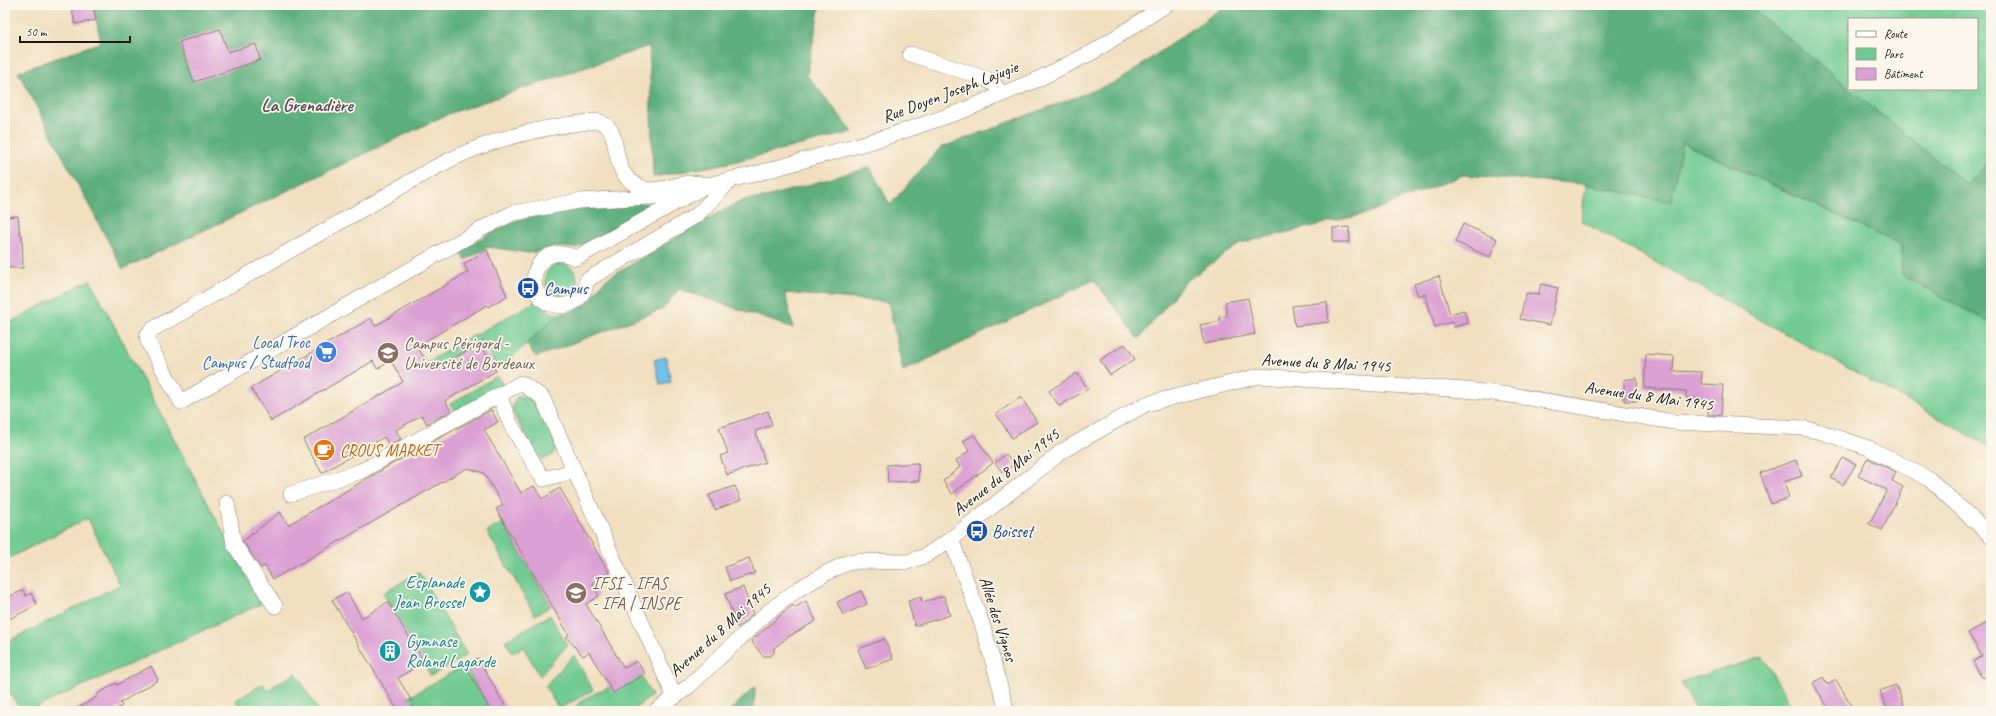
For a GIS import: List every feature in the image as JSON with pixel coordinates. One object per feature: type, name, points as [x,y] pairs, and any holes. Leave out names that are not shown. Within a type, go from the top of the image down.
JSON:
[{"type":"street","name":"Rue Doyen Joseph Lajugie","points":[[732,179],[697,215],[587,280],[584,292],[576,302],[568,306],[556,306],[544,301],[539,295],[535,287],[535,273],[542,261],[549,255],[558,253],[567,254],[576,258],[707,185],[883,138],[962,111],[1036,80],[1093,52],[1166,5]]},
{"type":"street","points":[[910,54],[987,79],[995,85],[1002,94]]},
{"type":"street","points":[[597,121],[606,123],[611,130],[620,168],[627,178],[635,184],[647,189],[665,189],[691,183],[707,185],[667,196],[579,201],[512,214],[369,293],[181,402],[149,344],[147,336],[154,329],[330,227],[452,160],[484,145],[524,133],[561,125],[597,121]]},
{"type":"street","name":"Avenue du 8 Mai 1945","points":[[656,711],[689,686],[785,598],[828,572],[847,563],[860,561],[907,562],[924,556],[951,539],[1064,450],[1146,404],[1259,376],[1465,390],[1510,395],[1674,422],[1803,428],[1821,432],[1869,448],[1929,479],[1991,536]]},
{"type":"street","points":[[291,494],[361,471],[521,383],[542,397],[674,696]]},
{"type":"street","points":[[499,396],[510,423],[543,479],[567,473],[572,466]]},
{"type":"street","points":[[228,503],[234,544],[275,606]]},
{"type":"street","name":"Allée des Vignes","points":[[951,539],[983,627],[1007,711]]},
{"type":"green space","points":[[93,5],[820,5],[807,75],[853,132],[729,163],[653,177],[649,46],[448,114],[123,269],[18,72],[101,42]]},
{"type":"green space","points":[[1226,5],[1763,5],[1756,12],[1848,87],[1848,90],[1851,90],[1967,185],[1991,160],[1991,321],[1987,321],[1902,275],[1901,245],[1682,142],[1671,202],[1586,184],[1463,175],[1365,214],[1241,243],[1185,282],[1139,339],[1094,280],[903,371],[888,302],[785,293],[793,328],[679,289],[663,309],[536,357],[526,344],[558,314],[573,311],[587,303],[605,280],[710,217],[744,200],[763,198],[870,167],[890,205],[940,148],[1119,81]]},
{"type":"green space","points":[[1763,5],[1991,5],[1991,160],[1967,185],[1851,90],[1978,90],[1978,18],[1848,18],[1848,87],[1756,12]]},
{"type":"green space","points":[[1681,142],[1901,245],[1902,275],[1987,321],[1991,321],[1991,447],[1581,221],[1586,184],[1671,202]]},
{"type":"green space","points":[[661,203],[576,248],[556,247],[529,253],[489,247],[465,260],[459,250],[515,221],[579,204]]},
{"type":"green space","points":[[561,264],[567,265],[574,271],[577,280],[576,286],[570,293],[561,296],[555,295],[548,289],[545,280],[546,274],[552,267]]},
{"type":"green space","points":[[90,280],[261,604],[28,711],[22,711],[5,686],[5,654],[9,652],[5,643],[120,585],[88,518],[5,560],[5,325]]},
{"type":"green space","points":[[536,301],[549,311],[558,314],[499,370],[481,341],[432,369],[427,362]]},
{"type":"green space","points":[[497,376],[503,385],[455,412],[450,404]]},
{"type":"green space","points":[[518,396],[526,397],[532,401],[543,415],[556,447],[551,456],[541,459],[537,455],[513,413],[513,404]]},
{"type":"green space","points":[[503,523],[551,606],[535,615],[487,532]]},
{"type":"green space","points":[[419,572],[467,655],[431,676],[383,593]]},
{"type":"green space","points":[[550,615],[567,645],[540,676],[523,647],[512,653],[505,641]]},
{"type":"green space","points":[[574,655],[593,690],[559,709],[545,686]]},
{"type":"green space","points":[[1763,657],[1794,711],[1696,711],[1681,682]]},
{"type":"green space","points":[[465,665],[491,711],[398,711],[395,705]]},
{"type":"green space","points":[[296,673],[318,711],[230,711],[239,706],[236,700],[263,684],[267,690]]},
{"type":"green space","points":[[641,676],[652,696],[631,711],[573,711],[577,705],[593,694]]},
{"type":"green space","points":[[755,687],[754,711],[729,711]]},
{"type":"water","points":[[666,357],[671,382],[660,384],[654,360]]},
{"type":"building","points":[[71,5],[93,5],[96,20],[75,24]]},
{"type":"building","points":[[220,29],[228,52],[256,44],[260,60],[194,82],[179,42]]},
{"type":"building","points":[[18,216],[20,235],[22,235],[23,268],[5,268],[5,217]]},
{"type":"building","points":[[1463,224],[1497,239],[1490,257],[1455,242]]},
{"type":"building","points":[[1349,227],[1350,242],[1333,242],[1333,228]]},
{"type":"building","name":"Campus Périgord - Université de Bordeaux","points":[[487,250],[507,296],[488,307],[487,305],[417,346],[432,371],[480,343],[496,371],[445,401],[451,411],[427,424],[422,415],[396,430],[401,439],[389,445],[384,437],[322,473],[303,440],[403,382],[391,361],[377,369],[373,361],[271,421],[251,388],[371,318],[375,326],[468,272],[464,264]]},
{"type":"building","points":[[1439,276],[1450,314],[1464,310],[1468,323],[1454,327],[1452,322],[1435,327],[1425,294],[1418,296],[1414,284]]},
{"type":"building","points":[[1541,284],[1558,288],[1550,325],[1520,319],[1526,293],[1538,295]]},
{"type":"building","points":[[1248,298],[1255,334],[1204,344],[1200,325],[1220,321],[1219,317],[1227,316],[1225,302]]},
{"type":"building","points":[[1327,302],[1329,322],[1295,326],[1292,306]]},
{"type":"building","points":[[1125,344],[1135,359],[1110,375],[1100,360]]},
{"type":"building","points":[[1646,354],[1674,356],[1673,371],[1702,372],[1701,384],[1723,385],[1721,415],[1708,415],[1709,400],[1686,398],[1686,391],[1644,388]]},
{"type":"building","points":[[1077,373],[1088,389],[1059,406],[1049,391]]},
{"type":"building","points":[[1637,378],[1638,401],[1624,401],[1624,380]]},
{"type":"building","points":[[1021,397],[1037,422],[1012,438],[996,414]]},
{"type":"building","points":[[491,410],[498,422],[484,430],[521,493],[534,486],[542,499],[560,488],[609,573],[592,583],[599,596],[586,604],[624,668],[637,661],[645,674],[613,693],[589,652],[583,656],[566,637],[569,635],[496,509],[503,505],[484,473],[467,468],[273,579],[265,566],[261,568],[243,541],[280,512],[288,525],[399,460]]},
{"type":"building","points":[[768,411],[772,425],[755,431],[765,462],[727,475],[720,456],[728,453],[719,428]]},
{"type":"building","points":[[974,435],[993,463],[952,494],[943,481],[960,467],[956,461],[969,451],[963,441]]},
{"type":"building","points":[[1006,454],[1014,464],[1003,473],[995,463]]},
{"type":"building","points":[[1843,458],[1856,464],[1843,485],[1831,478]]},
{"type":"building","points":[[1868,458],[1896,472],[1892,481],[1903,487],[1882,530],[1869,524],[1887,490],[1858,476]]},
{"type":"building","points":[[1796,460],[1802,476],[1784,482],[1789,498],[1771,504],[1760,473]]},
{"type":"building","points":[[918,463],[919,481],[888,482],[887,465]]},
{"type":"building","points":[[735,486],[741,500],[715,510],[709,495]]},
{"type":"building","points":[[749,558],[755,573],[730,581],[725,567]]},
{"type":"building","points":[[743,587],[753,614],[738,628],[725,594]]},
{"type":"building","points":[[23,590],[26,596],[31,593],[37,605],[5,621],[5,599]]},
{"type":"building","points":[[861,591],[867,604],[843,615],[837,602]]},
{"type":"building","name":"Gymnase Roland Lagarde","points":[[347,592],[362,618],[388,602],[424,662],[398,678],[414,705],[405,711],[398,711],[332,600]]},
{"type":"building","points":[[944,596],[950,615],[915,626],[908,601],[921,597],[922,602]]},
{"type":"building","points":[[806,601],[816,621],[788,637],[774,648],[774,653],[770,656],[763,656],[751,641],[790,607],[793,605],[794,608]]},
{"type":"building","points":[[1991,620],[1991,674],[1982,678],[1973,662],[1982,656],[1968,633]]},
{"type":"building","points":[[885,639],[893,659],[866,669],[858,649]]},
{"type":"building","points":[[478,658],[508,711],[491,711],[465,665]]},
{"type":"building","points":[[151,666],[158,680],[120,703],[122,706],[113,711],[73,711],[97,697],[96,695],[116,683],[117,685]]},
{"type":"building","points":[[1823,677],[1828,685],[1836,680],[1855,711],[1830,711],[1813,683]]},
{"type":"building","points":[[1896,685],[1906,711],[1888,711],[1880,691]]},
{"type":"place","name":"Campus","points":[[528,288]]},
{"type":"place","name":"Local Troc Campus / Studfood","points":[[326,352]]},
{"type":"place","name":"Campus Périgord - Université de Bordeaux","points":[[388,353]]},
{"type":"place","name":"CROUS MARKET","points":[[324,450]]},
{"type":"place","name":"Boisset","points":[[977,531]]},
{"type":"place","name":"Esplanade Jean Brossel","points":[[480,592]]},
{"type":"place","name":"IFSI - IFAS - IFA | INSPE","points":[[576,593]]},
{"type":"place","name":"Gymnase Roland Lagarde","points":[[390,651]]},
{"type":"district","name":"La Grenadière","points":[[307,105]]}]
